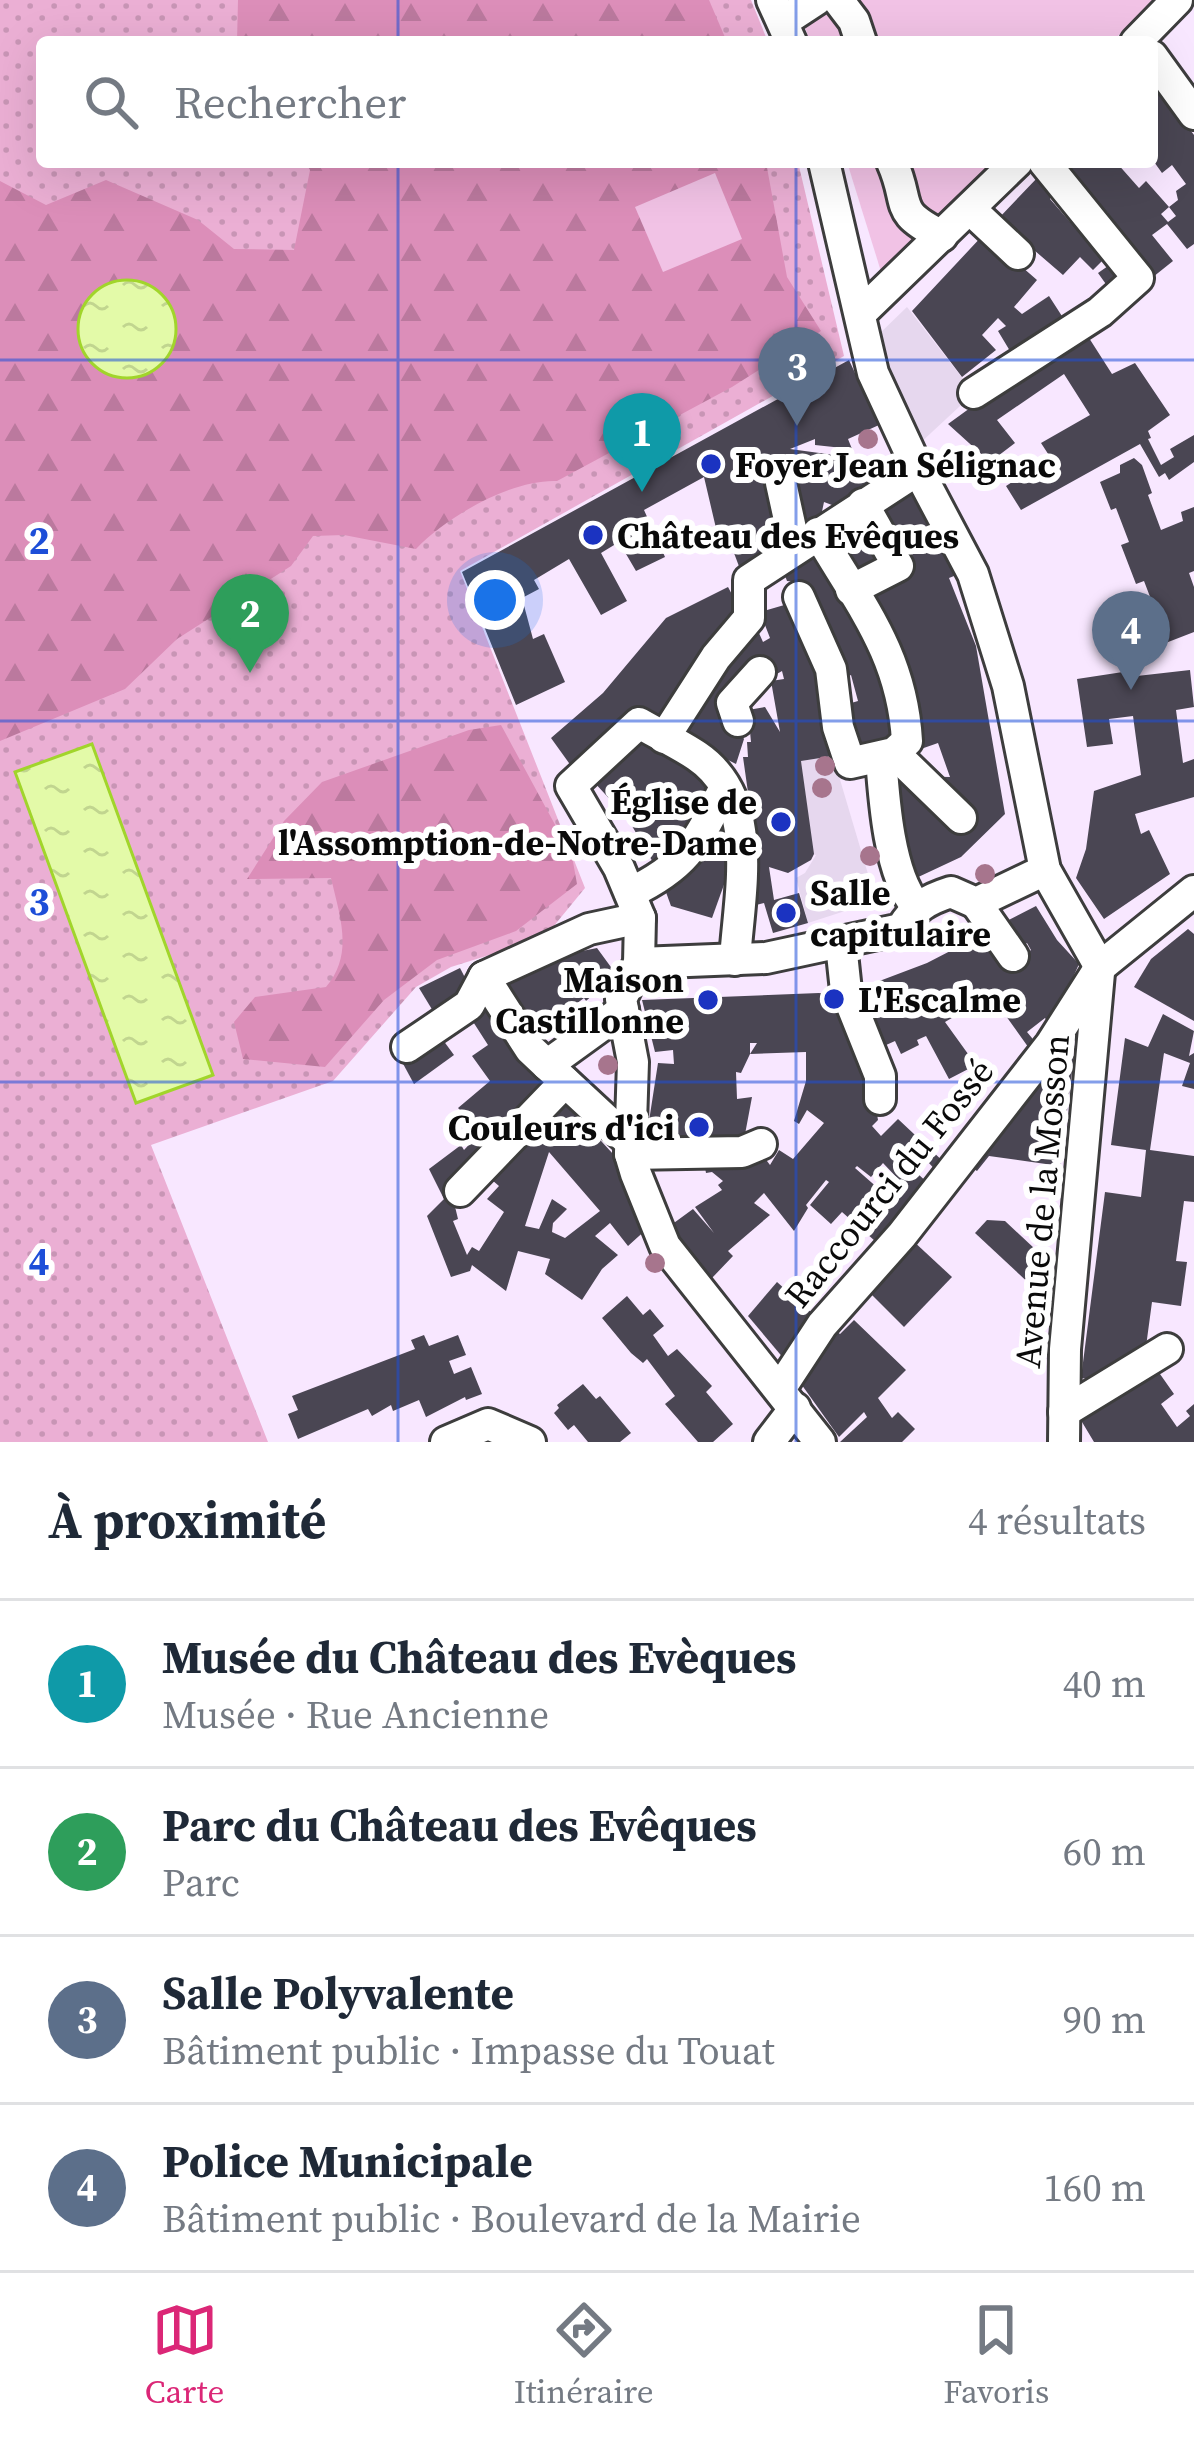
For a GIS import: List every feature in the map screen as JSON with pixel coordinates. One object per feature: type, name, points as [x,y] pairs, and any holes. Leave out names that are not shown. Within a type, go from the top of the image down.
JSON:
[{"type":"street","points":[[782,21],[816,0]]},
{"type":"street","points":[[838,0],[859,36]]},
{"type":"street","points":[[1149,36],[1177,0]]},
{"type":"street","points":[[1158,66],[1194,114]]},
{"type":"street","points":[[826,168],[873,373],[973,574],[1000,656],[1045,870],[1100,967]]},
{"type":"street","points":[[895,168],[902,184],[904,210],[911,220],[942,236]]},
{"type":"street","points":[[862,312],[1011,168]]},
{"type":"street","points":[[974,393],[1100,312],[1138,278],[1049,168]]},
{"type":"street","points":[[970,208],[1018,254]]},
{"type":"street","points":[[820,1442],[665,1246],[630,1148],[633,1062],[620,999],[639,963],[635,905],[572,786],[651,731],[716,657],[749,618],[748,580],[918,470]]},
{"type":"street","points":[[781,483],[797,546],[851,590],[887,648],[899,679],[887,820],[904,892],[916,906]]},
{"type":"street","points":[[851,590],[898,566],[863,504]]},
{"type":"street","points":[[799,597],[830,669],[838,727],[850,763],[894,747]]},
{"type":"street","points":[[739,721],[732,703],[760,673]]},
{"type":"street","points":[[651,731],[698,757],[738,809],[742,853],[735,960]]},
{"type":"street","points":[[894,747],[962,818]]},
{"type":"street","points":[[407,1047],[469,1005],[484,977],[635,905],[694,849],[724,789]]},
{"type":"street","points":[[976,903],[1045,870]]},
{"type":"street","name":"Raccourci du Fossé","points":[[769,1442],[822,1325],[902,1235],[1051,1044],[1100,967],[1194,891]]},
{"type":"street","points":[[639,963],[766,958],[841,944],[901,929],[916,906],[951,892],[976,903],[1013,956]]},
{"type":"street","points":[[841,944],[846,991],[880,1076],[880,1099]]},
{"type":"street","name":"Avenue de la Mosson","points":[[1064,1427],[1065,1349],[1100,967]]},
{"type":"street","points":[[484,977],[530,1048],[630,1148],[742,1152],[761,1144]]},
{"type":"street","points":[[460,1191],[556,1073],[623,1010]]},
{"type":"street","points":[[1064,1427],[1167,1348]]},
{"type":"street","points":[[446,1442],[488,1424],[530,1442]]},
{"type":"shaded area","points":[[0,0],[751,0],[766,36],[36,36],[36,168],[799,168],[844,356],[460,571],[585,888],[544,938],[451,967],[416,987],[333,1081],[151,1145],[268,1442],[0,1442]]},
{"type":"shaded area","points":[[791,0],[1153,0],[1118,36],[808,36]]},
{"type":"shaded area","points":[[849,168],[989,168],[883,278]]},
{"type":"shaded area","points":[[715,173],[742,239],[663,272],[635,207]]},
{"type":"shaded area","points":[[907,307],[974,393],[918,445],[875,338]]},
{"type":"shaded area","points":[[833,756],[876,901],[808,923],[796,878],[816,855],[801,761]]},
{"type":"green space","points":[[238,0],[709,0],[724,36],[237,36]]},
{"type":"green space","points":[[767,168],[787,277],[821,331],[732,387],[557,481],[520,486],[481,502],[416,549],[344,535],[313,536],[291,566],[177,639],[125,689],[0,741],[0,181],[46,205],[106,180],[198,220],[234,249],[294,250],[310,170]]},
{"type":"green space","points":[[501,725],[572,856],[577,884],[516,931],[437,960],[384,1000],[325,1067],[243,1059],[234,1022],[255,997],[326,987],[340,962],[341,921],[331,878],[247,879],[284,821],[322,782],[469,730]]},
{"type":"water","points":[[127,280],[162,294],[176,329],[162,364],[127,378],[92,364],[78,329],[92,294]]},
{"type":"water","points":[[92,744],[213,1075],[136,1103],[15,772]]},
{"type":"building","points":[[1158,88],[1194,135],[1194,244],[1187,249],[1167,224],[1152,235],[1173,261],[1148,281],[1101,223],[1108,213],[1064,168],[1121,168],[1139,188],[1146,181],[1169,207],[1178,200],[1176,191],[1186,184],[1172,165],[1162,173],[1158,167]],"holes":[[[1169,207],[1176,216],[1168,222],[1161,214]]]},
{"type":"building","points":[[1039,176],[1052,193],[1050,199],[1070,222],[1084,222],[1131,281],[1113,294],[1098,273],[1108,266],[1105,258],[1093,270],[1080,257],[1063,275],[998,219]]},
{"type":"building","points":[[984,234],[1037,280],[1014,307],[1022,314],[1049,296],[1069,327],[1012,366],[1002,357],[1010,351],[998,331],[1006,326],[998,318],[982,335],[996,350],[962,377],[912,311]]},
{"type":"building","points":[[1082,327],[1112,374],[1135,363],[1170,415],[1148,431],[1161,465],[1174,457],[1170,449],[1194,435],[1194,462],[1169,480],[1165,473],[1159,477],[1140,444],[1021,510],[1006,486],[1039,465],[1054,463],[1041,443],[1090,415],[1064,374],[997,420],[1015,443],[990,462],[948,424]]},
{"type":"building","name":"Château des Evêques","points":[[849,360],[879,425],[848,439],[852,449],[815,445],[815,439],[790,449],[856,458],[877,483],[840,508],[824,502],[820,521],[786,546],[740,569],[728,537],[719,541],[704,477],[644,510],[665,557],[636,571],[619,542],[601,553],[627,601],[601,615],[569,559],[534,580],[539,589],[522,598],[533,639],[544,634],[565,682],[516,705],[462,572]]},
{"type":"building","points":[[1134,458],[1142,465],[1161,530],[1183,521],[1181,512],[1194,507],[1194,571],[1189,573],[1194,587],[1194,632],[1163,644],[1144,581],[1136,584],[1121,545],[1129,542],[1116,508],[1111,510],[1100,482],[1120,473],[1120,465]]},
{"type":"building","points":[[910,491],[959,574],[949,578],[976,646],[1005,814],[961,857],[914,879],[900,826],[897,793],[901,776],[950,777],[938,743],[918,750],[859,592],[908,568],[875,512]]},
{"type":"building","points":[[861,520],[864,526],[850,534],[853,541],[868,533],[884,567],[855,583],[830,539]]},
{"type":"building","points":[[820,548],[876,637],[902,739],[851,746],[841,706],[858,701],[851,675],[838,681],[797,582],[787,581],[781,565]]},
{"type":"building","points":[[728,587],[743,615],[663,726],[574,770],[551,738],[603,693],[666,618]]},
{"type":"building","points":[[798,601],[816,640],[833,756],[801,761],[811,860],[788,873],[769,867],[774,900],[799,893],[808,923],[773,933],[764,903],[756,905],[750,868],[756,849],[743,757],[748,757],[747,742],[751,742],[748,710],[765,707],[780,732],[771,681],[784,679],[782,671],[725,704],[744,739],[736,764],[726,759],[724,763],[676,736],[754,622],[763,642],[770,638],[760,612]]},
{"type":"building","points":[[1136,670],[1137,676],[1190,670],[1194,707],[1176,710],[1183,763],[1194,759],[1194,797],[1135,814],[1141,834],[1149,830],[1170,874],[1104,919],[1076,878],[1086,849],[1094,791],[1141,775],[1133,716],[1109,719],[1113,744],[1087,747],[1077,679]]},
{"type":"building","points":[[638,733],[704,773],[712,792],[658,871],[628,819],[593,781]]},
{"type":"building","points":[[722,805],[730,868],[712,918],[671,906],[663,884]]},
{"type":"building","points":[[1036,906],[1079,964],[1051,1027],[1045,1018],[1027,1032],[1037,1044],[1031,1051],[991,995],[945,1022],[976,1065],[949,1079],[926,1036],[901,1054],[895,1041],[875,1050],[853,991],[927,963],[989,931],[1012,965],[1031,950],[1027,943],[1016,952],[997,926]]},
{"type":"building","points":[[1188,929],[1194,934],[1194,1021],[1134,987],[1151,959]]},
{"type":"building","points":[[597,948],[616,974],[536,1034],[502,980],[548,958]]},
{"type":"building","points":[[460,968],[472,991],[436,1016],[419,988]]},
{"type":"building","points":[[819,993],[841,996],[872,1085],[878,1120],[872,1126],[881,1136],[898,1119],[947,1165],[940,1175],[928,1162],[917,1173],[931,1186],[883,1248],[842,1212],[831,1224],[810,1205],[829,1182],[826,1180],[806,1205],[794,1231],[764,1193],[754,1203],[770,1215],[728,1251],[733,1256],[712,1278],[667,1228],[693,1209],[714,1233],[695,1207],[722,1190],[718,1185],[723,1181],[706,1173],[703,1157],[764,1157],[770,1165],[779,1150],[793,1159],[824,1123],[807,1110],[799,1124],[794,1121],[806,1081],[806,1052],[750,1054],[741,1073],[736,1072],[737,1099],[752,1097],[743,1145],[650,1143],[647,1134],[658,1063],[674,1064],[673,1050],[655,1052],[642,1000]],"holes":[[[883,1163],[901,1182],[888,1197],[855,1168],[871,1177]]]},
{"type":"building","points":[[492,1003],[553,1086],[451,1190],[458,1219],[453,1221],[467,1255],[472,1247],[479,1251],[504,1212],[487,1199],[499,1186],[485,1174],[559,1095],[613,1154],[649,1227],[628,1246],[610,1223],[595,1236],[618,1255],[602,1269],[582,1300],[545,1274],[550,1259],[518,1251],[506,1291],[472,1265],[470,1271],[451,1277],[427,1216],[444,1199],[429,1169],[461,1145],[464,1150],[481,1132],[458,1108],[490,1081],[472,1056],[488,1045],[470,1017]],"holes":[[[549,1152],[600,1211],[565,1238],[552,1232],[553,1223],[567,1209],[552,1199],[539,1229],[525,1226]]]},
{"type":"building","points":[[1163,1014],[1194,1031],[1189,1056],[1194,1053],[1194,1089],[1182,1086],[1190,1063],[1164,1053],[1150,1150],[1194,1156],[1194,1202],[1184,1201],[1176,1261],[1187,1262],[1181,1306],[1152,1302],[1145,1354],[1109,1382],[1081,1378],[1105,1192],[1141,1197],[1146,1150],[1111,1145],[1125,1038],[1148,1047]]},
{"type":"building","points":[[440,1036],[454,1055],[414,1084],[401,1060]]},
{"type":"building","points":[[1053,1053],[1074,1056],[1060,1166],[989,1156],[977,1171],[968,1165]]},
{"type":"building","points":[[987,1220],[1005,1221],[1050,1263],[1047,1300],[975,1233]]},
{"type":"building","points":[[911,1239],[952,1277],[904,1327],[863,1286]]},
{"type":"building","points":[[777,1282],[821,1321],[790,1366],[748,1316]]},
{"type":"building","points":[[627,1296],[643,1315],[650,1309],[664,1326],[653,1335],[668,1356],[677,1349],[712,1386],[706,1392],[733,1424],[713,1442],[698,1442],[665,1404],[675,1396],[647,1359],[643,1363],[631,1353],[602,1318]]},
{"type":"building","points":[[854,1320],[906,1370],[878,1398],[892,1418],[898,1412],[915,1429],[902,1442],[840,1442],[867,1417],[864,1412],[839,1437],[794,1374],[827,1325],[840,1334]]},
{"type":"building","points":[[424,1335],[429,1346],[458,1335],[466,1355],[449,1361],[454,1374],[471,1367],[482,1394],[465,1397],[426,1417],[419,1400],[393,1411],[391,1405],[372,1416],[368,1409],[298,1439],[288,1414],[298,1410],[292,1396],[415,1349],[411,1340]]},
{"type":"building","points":[[1153,1364],[1174,1394],[1161,1404],[1177,1427],[1190,1416],[1186,1411],[1194,1404],[1194,1442],[1094,1442],[1079,1417]]},
{"type":"building","points":[[583,1384],[596,1399],[600,1396],[631,1433],[620,1442],[588,1442],[574,1425],[568,1430],[554,1413]]},
{"type":"place","name":"Salle Polyvalente","points":[[797,426]]},
{"type":"place","name":"Foyer Jean Sélignac","points":[[711,464]]},
{"type":"place","name":"Musée du Château des Evèques","points":[[642,492]]},
{"type":"place","name":"Château des Evêques","points":[[593,535]]},
{"type":"place","name":"Parc du Château des Evêques","points":[[250,673]]},
{"type":"place","name":"Police Municipale","points":[[1131,690]]},
{"type":"place","name":"Église de l'Assomption-de-Notre-Dame","points":[[781,822]]},
{"type":"place","name":"Salle capitulaire","points":[[786,913]]},
{"type":"place","name":"L'Escalme","points":[[834,999]]},
{"type":"place","name":"Maison Castillonne","points":[[708,1000]]},
{"type":"place","name":"Couleurs d'ici","points":[[699,1127]]}]
